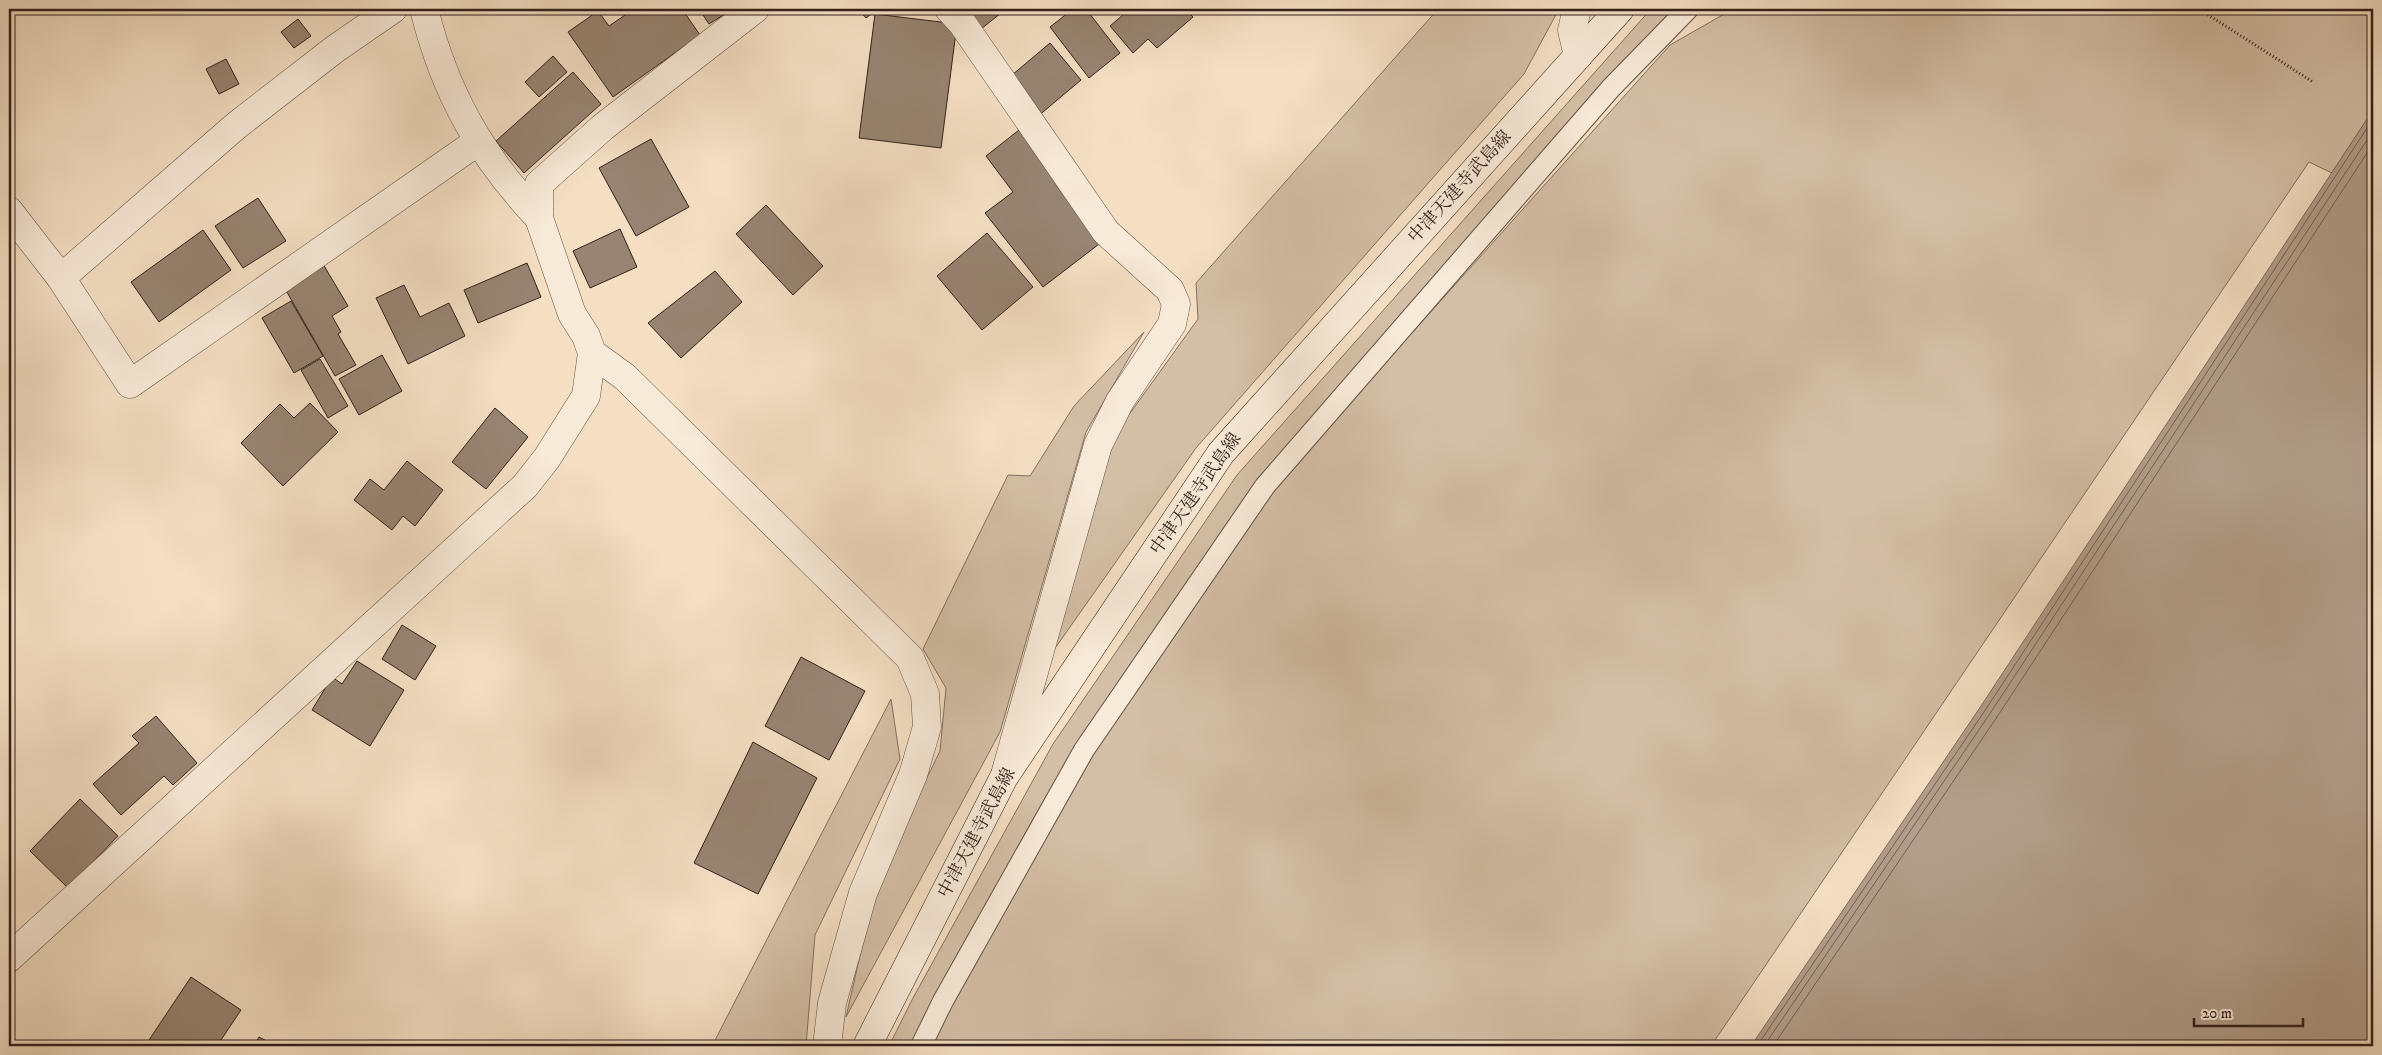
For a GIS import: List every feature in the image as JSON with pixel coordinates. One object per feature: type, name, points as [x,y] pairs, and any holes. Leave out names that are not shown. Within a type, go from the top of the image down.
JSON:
[{"type":"street","points":[[61,278],[237,125],[335,49],[392,9]]},
{"type":"street","points":[[424,9],[428,28],[458,108],[477,142],[513,190],[539,218]]},
{"type":"street","points":[[9,958],[525,486],[547,458],[586,396],[592,353],[586,336],[572,314],[539,218],[538,184],[603,127],[756,9]]},
{"type":"street","points":[[950,9],[962,23],[1106,232],[1170,290],[1176,304],[1172,324],[1120,401],[1098,445],[1004,777]]},
{"type":"street","points":[[1577,9],[1572,30],[1578,56]]},
{"type":"street","name":"中津天建寺武島線","points":[[867,1046],[1004,777],[1221,453],[1620,9]]},
{"type":"street","points":[[9,211],[61,278],[130,384],[477,142]]},
{"type":"street","points":[[592,353],[625,377],[910,658],[925,694],[927,727],[913,774],[862,893],[832,1003],[827,1046]]},
{"type":"lane","points":[[921,1046],[943,1002],[1084,750],[1265,486],[1611,88],[1688,9]]},
{"type":"path","points":[[2199,9],[2313,82]]},
{"type":"shaded area","points":[[1438,9],[1559,9],[1524,74],[1196,448],[1051,654],[1110,441],[1198,319],[1196,283]]},
{"type":"shaded area","points":[[1651,9],[1676,9],[1258,482],[911,1046],[889,1046],[913,998],[1053,744],[1237,475]]},
{"type":"shaded area","points":[[1733,9],[2373,9],[2373,110],[2332,173],[2309,162],[1711,1046],[930,1046],[953,1000],[1093,751],[1272,489],[1670,45]]},
{"type":"shaded area","points":[[1144,332],[1086,432],[1000,732],[846,1017],[877,881],[940,751],[946,688],[923,649],[1008,475],[1030,476],[1074,406]]},
{"type":"shaded area","points":[[891,699],[900,759],[815,935],[806,1046],[712,1046]]},
{"type":"water","points":[[2373,110],[2373,1046],[1751,1046],[1979,709]]},
{"type":"building","points":[[634,9],[682,9],[700,35],[613,97],[568,32],[598,11],[609,26]]},
{"type":"building","points":[[699,9],[733,9],[709,24]]},
{"type":"building","points":[[858,9],[878,9],[866,18]]},
{"type":"building","points":[[957,9],[1006,9],[976,33]]},
{"type":"building","points":[[1073,9],[1086,9],[1120,53],[1089,78],[1050,27]]},
{"type":"building","points":[[1130,9],[1185,9],[1193,17],[1157,48],[1148,39],[1133,53],[1110,26]]},
{"type":"building","points":[[875,14],[957,24],[941,148],[859,138]]},
{"type":"building","points":[[298,19],[311,36],[294,48],[281,32]]},
{"type":"building","points":[[1050,43],[1081,80],[1037,117],[1005,81]]},
{"type":"building","points":[[553,56],[567,72],[539,97],[525,82]]},
{"type":"building","points":[[226,59],[239,84],[219,94],[206,69]]},
{"type":"building","points":[[573,72],[601,104],[524,173],[496,141]]},
{"type":"building","points":[[1019,130],[1103,241],[1043,287],[985,213],[1013,192],[986,156]]},
{"type":"building","points":[[651,139],[689,207],[636,236],[599,168]]},
{"type":"building","points":[[258,198],[286,241],[243,268],[215,226]]},
{"type":"building","points":[[766,205],[823,266],[793,295],[736,234]]},
{"type":"building","points":[[620,229],[637,267],[590,288],[573,251]]},
{"type":"building","points":[[203,230],[231,270],[159,322],[131,282]]},
{"type":"building","points":[[987,233],[1033,287],[982,330],[937,276]]},
{"type":"building","points":[[527,263],[541,297],[478,323],[464,290]]},
{"type":"building","points":[[323,264],[348,306],[332,316],[341,332],[338,334],[356,365],[335,376],[284,287]]},
{"type":"building","points":[[715,271],[742,302],[681,358],[648,323]]},
{"type":"building","points":[[404,285],[420,317],[449,303],[465,336],[408,364],[376,298]]},
{"type":"building","points":[[291,301],[323,356],[294,373],[262,318]]},
{"type":"building","points":[[382,355],[402,391],[359,415],[339,379]]},
{"type":"building","points":[[320,359],[348,406],[328,418],[301,370]]},
{"type":"building","points":[[310,403],[338,432],[283,486],[241,443],[280,404],[294,418]]},
{"type":"building","points":[[495,408],[528,437],[486,489],[452,462]]},
{"type":"building","points":[[407,461],[443,490],[415,526],[403,516],[392,530],[354,500],[370,479],[384,490]]},
{"type":"building","points":[[402,625],[436,646],[415,680],[382,659]]},
{"type":"building","points":[[801,657],[865,691],[829,760],[765,726]]},
{"type":"building","points":[[357,661],[404,690],[370,746],[312,710],[332,677],[342,684]]},
{"type":"building","points":[[156,716],[197,763],[173,785],[164,776],[121,815],[93,784],[139,743],[132,736]]},
{"type":"building","points":[[753,742],[817,778],[758,894],[694,863]]},
{"type":"building","points":[[80,799],[118,836],[68,888],[30,851]]},
{"type":"building","points":[[191,977],[241,1010],[217,1046],[145,1046]]},
{"type":"building","points":[[259,1037],[276,1046],[254,1046]]}]
